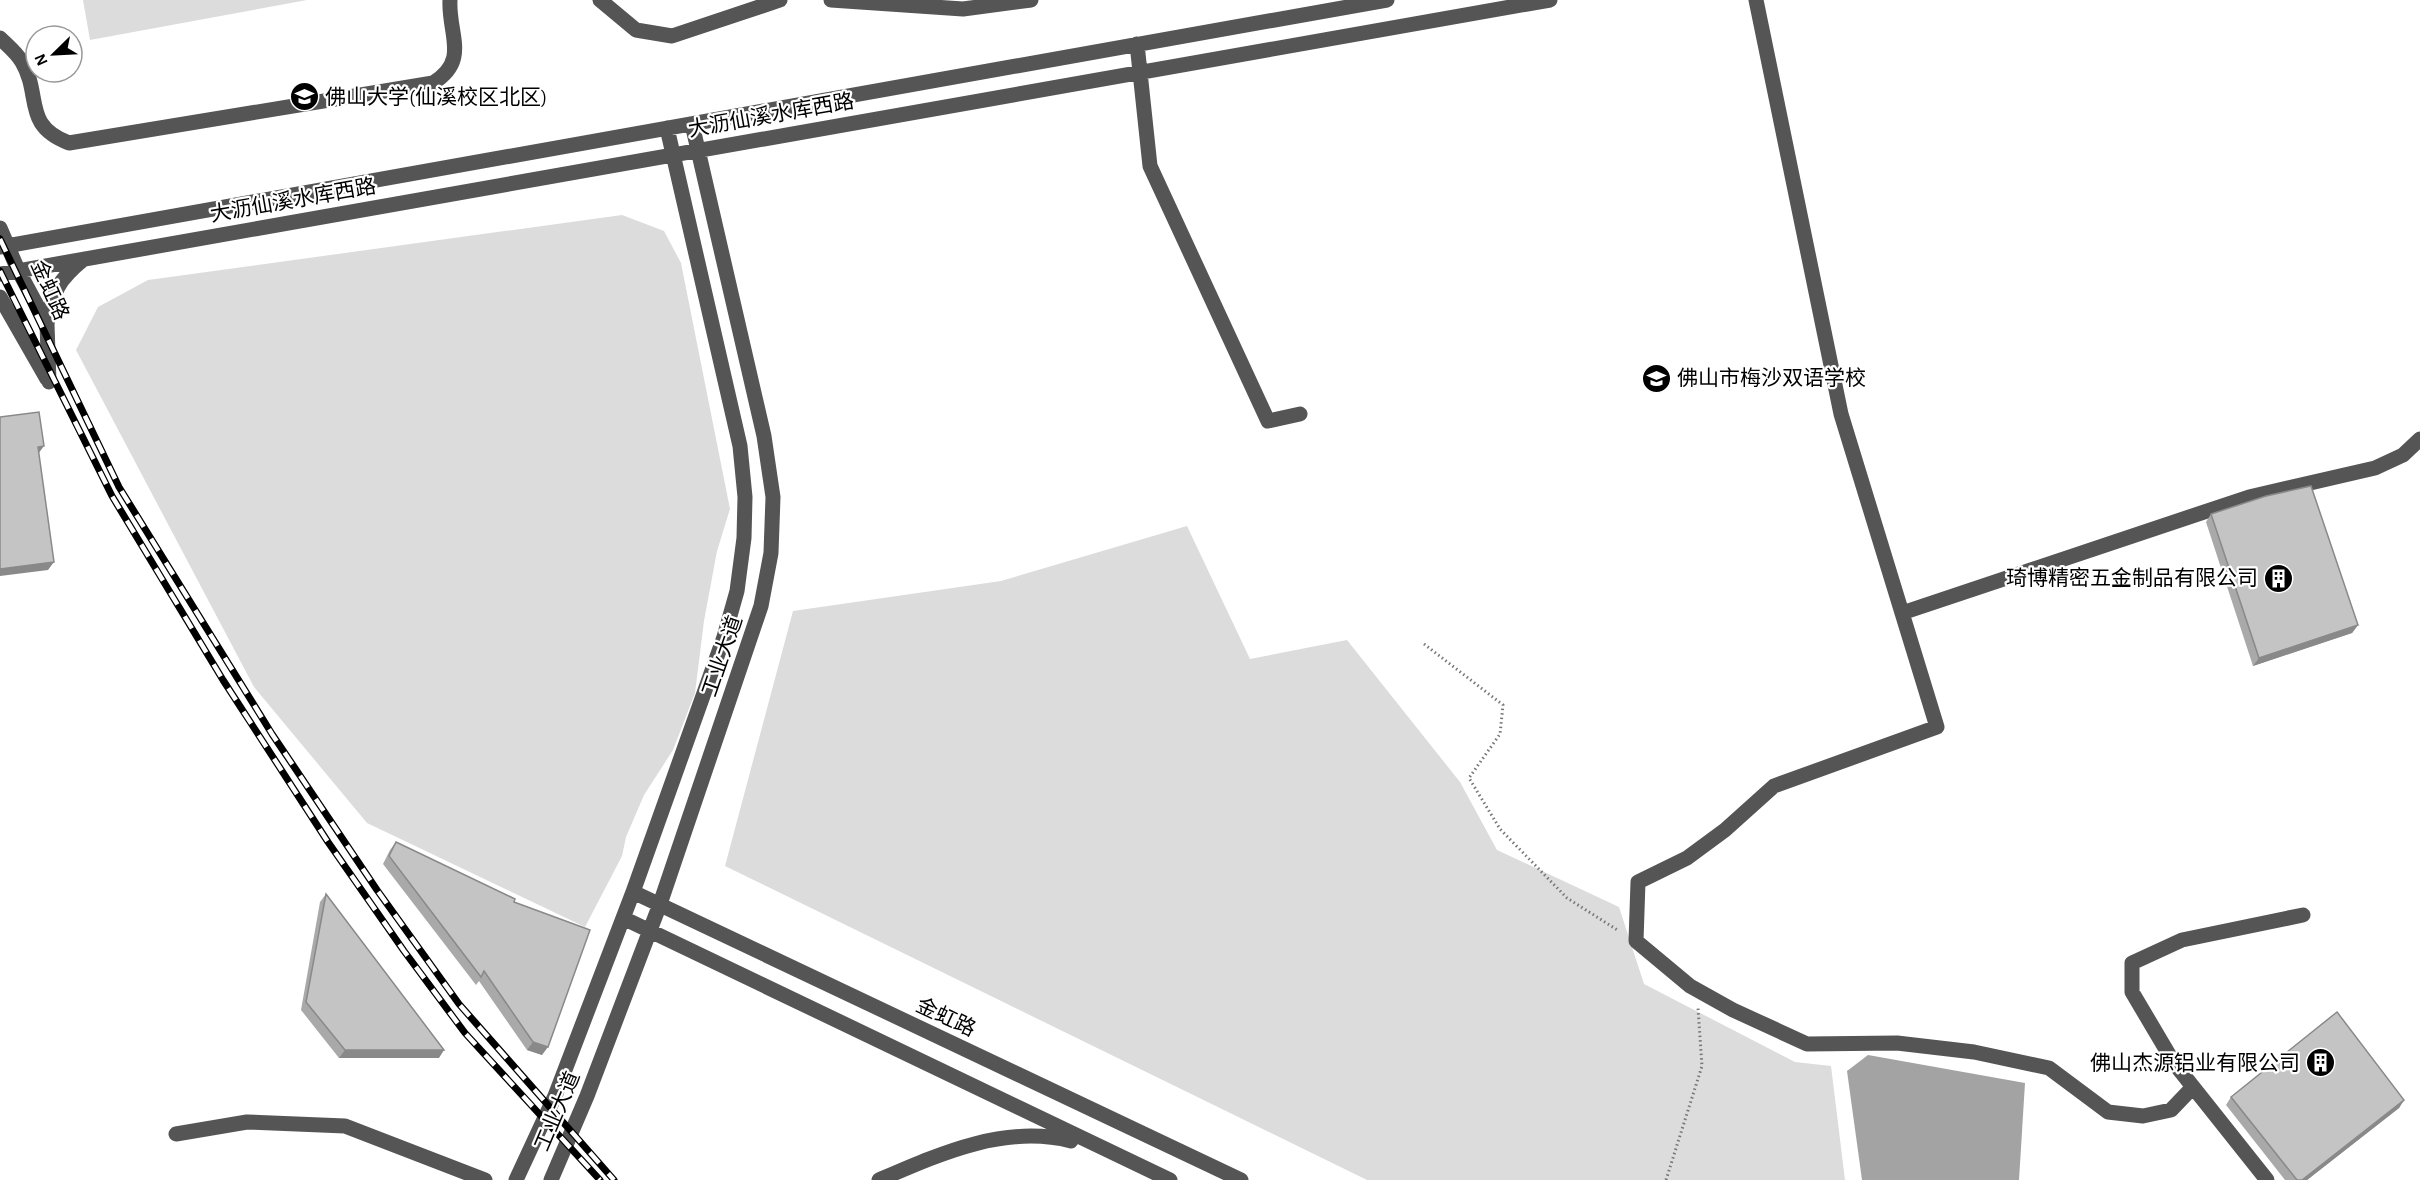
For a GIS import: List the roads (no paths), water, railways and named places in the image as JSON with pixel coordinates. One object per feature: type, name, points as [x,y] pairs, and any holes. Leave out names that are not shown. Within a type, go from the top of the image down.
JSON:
[{"type":"street","points":[[0,38],[22,62],[40,124],[52,136],[69,143],[433,83],[447,74],[456,57],[450,0]]},
{"type":"street","points":[[600,0],[606,8],[636,30],[672,36],[780,0]]},
{"type":"street","points":[[831,0],[963,9],[1031,0]]},
{"type":"street","points":[[4,247],[1387,0]]},
{"type":"street","name":"大沥仙溪水库西路","points":[[0,274],[673,153],[1550,0]]},
{"type":"street","points":[[1756,0],[1841,414],[1938,727],[1774,786],[1725,830],[1687,858],[1638,882],[1636,941],[1697,990],[1733,1011],[1807,1044],[1897,1043],[1974,1052],[2049,1068],[2108,1112],[2143,1116],[2171,1110],[2193,1087]]},
{"type":"street","points":[[1137,44],[1150,166],[1268,421],[1300,414]]},
{"type":"street","name":"工业大道","points":[[551,1180],[587,1096],[660,904],[761,606],[771,553],[773,497],[764,436],[693,124]]},
{"type":"street","name":"工业大道","points":[[516,1180],[555,1096],[633,892],[724,637],[737,591],[744,538],[745,497],[740,446],[668,128]]},
{"type":"street","name":"金虹路","points":[[0,228],[4,247],[47,324],[49,382],[0,297]]},
{"type":"street","points":[[47,324],[51,298],[63,277],[85,259]]},
{"type":"street","points":[[0,309],[12,320]]},
{"type":"street","points":[[1902,613],[2249,496],[2375,468],[2403,455],[2420,439]]},
{"type":"street","name":"金虹路","points":[[633,892],[1240,1180]]},
{"type":"street","points":[[2267,1180],[2174,1063],[2132,992],[2132,963],[2182,940],[2303,915]]},
{"type":"street","points":[[623,918],[1170,1180]]},
{"type":"street","points":[[176,1134],[247,1122],[345,1126],[485,1180]]},
{"type":"street","points":[[879,1180],[952,1149],[1023,1136],[1043,1136],[1104,1149],[1144,1180]]},
{"type":"railway","points":[[0,239],[119,487],[272,734],[377,890],[459,1004],[614,1180]]},
{"type":"railway","points":[[0,271],[112,496],[223,680],[328,842],[465,1033],[600,1180]]},
{"type":"place","name":"佛山大学(仙溪校区北区)","points":[[304,97]]},
{"type":"place","name":"佛山市梅沙双语学校","points":[[1656,378]]},
{"type":"place","name":"琦博精密五金制品有限公司","points":[[2279,578]]},
{"type":"place","name":"佛山杰源铝业有限公司","points":[[2321,1063]]}]
